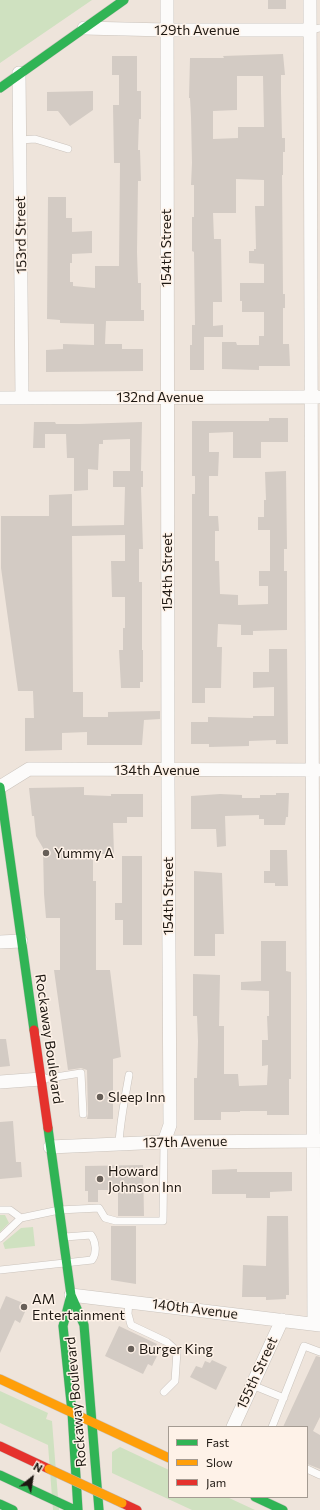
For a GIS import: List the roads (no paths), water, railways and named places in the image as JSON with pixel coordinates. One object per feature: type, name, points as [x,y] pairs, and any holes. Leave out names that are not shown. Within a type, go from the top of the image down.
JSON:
[{"type":"main road","points":[[0,88],[19,73],[124,0]]},
{"type":"main road","name":"Rockaway Boulevard","points":[[0,787],[5,852],[21,941],[71,1295],[84,1326],[99,1510]]},
{"type":"main road","name":"Rockaway Boulevard","points":[[71,1295],[63,1326],[72,1412],[76,1510]]},
{"type":"main road","points":[[0,1379],[168,1458]]},
{"type":"main road","points":[[0,1446],[138,1510]]},
{"type":"main road","points":[[0,1475],[76,1510]]},
{"type":"main road","points":[[257,1498],[283,1510]]},
{"type":"main road","points":[[0,1504],[13,1510]]},
{"type":"street","name":"154th Street","points":[[164,1142],[170,1125],[167,0]]},
{"type":"street","points":[[310,0],[315,29],[317,1324]]},
{"type":"street","name":"129th Avenue","points":[[84,28],[166,30],[315,29]]},
{"type":"street","name":"153rd Street","points":[[19,73],[22,398]]},
{"type":"street","name":"132nd Avenue","points":[[0,398],[316,397]]},
{"type":"street","name":"134th Avenue","points":[[0,787],[30,769],[316,770]]},
{"type":"street","points":[[0,942],[21,941]]},
{"type":"street","points":[[0,1082],[41,1079]]},
{"type":"street","name":"137th Avenue","points":[[50,1147],[164,1142],[317,1141]]},
{"type":"street","name":"140th Avenue","points":[[71,1295],[317,1324]]},
{"type":"street","name":"155th Street","points":[[232,1426],[282,1320]]},
{"type":"lane","points":[[20,140],[35,139],[68,149]]},
{"type":"lane","points":[[41,1079],[81,1073],[83,1114]]},
{"type":"lane","points":[[120,1144],[120,1124],[129,1074]]},
{"type":"lane","points":[[0,1238],[21,1218],[59,1210],[99,1208],[106,1218],[116,1222],[163,1221],[164,1142]]},
{"type":"lane","points":[[0,1210],[10,1210],[21,1218]]},
{"type":"lane","points":[[0,1270],[92,1260],[96,1252],[94,1239],[91,1235],[88,1234],[63,1237]]},
{"type":"lane","points":[[129,1302],[128,1314],[131,1325],[166,1342],[177,1351],[175,1381],[164,1392]]},
{"type":"lane","points":[[272,1426],[304,1346],[320,1352]]},
{"type":"lane","points":[[252,1385],[284,1398]]},
{"type":"lane","points":[[308,1469],[320,1475]]},
{"type":"place","name":"Yummy A","points":[[46,853]]},
{"type":"place","name":"Sleep Inn","points":[[100,1097]]},
{"type":"place","name":"Howard Johnson Inn","points":[[100,1179]]},
{"type":"place","name":"AM Entertainment","points":[[24,1307]]},
{"type":"place","name":"Burger King","points":[[131,1349]]}]
